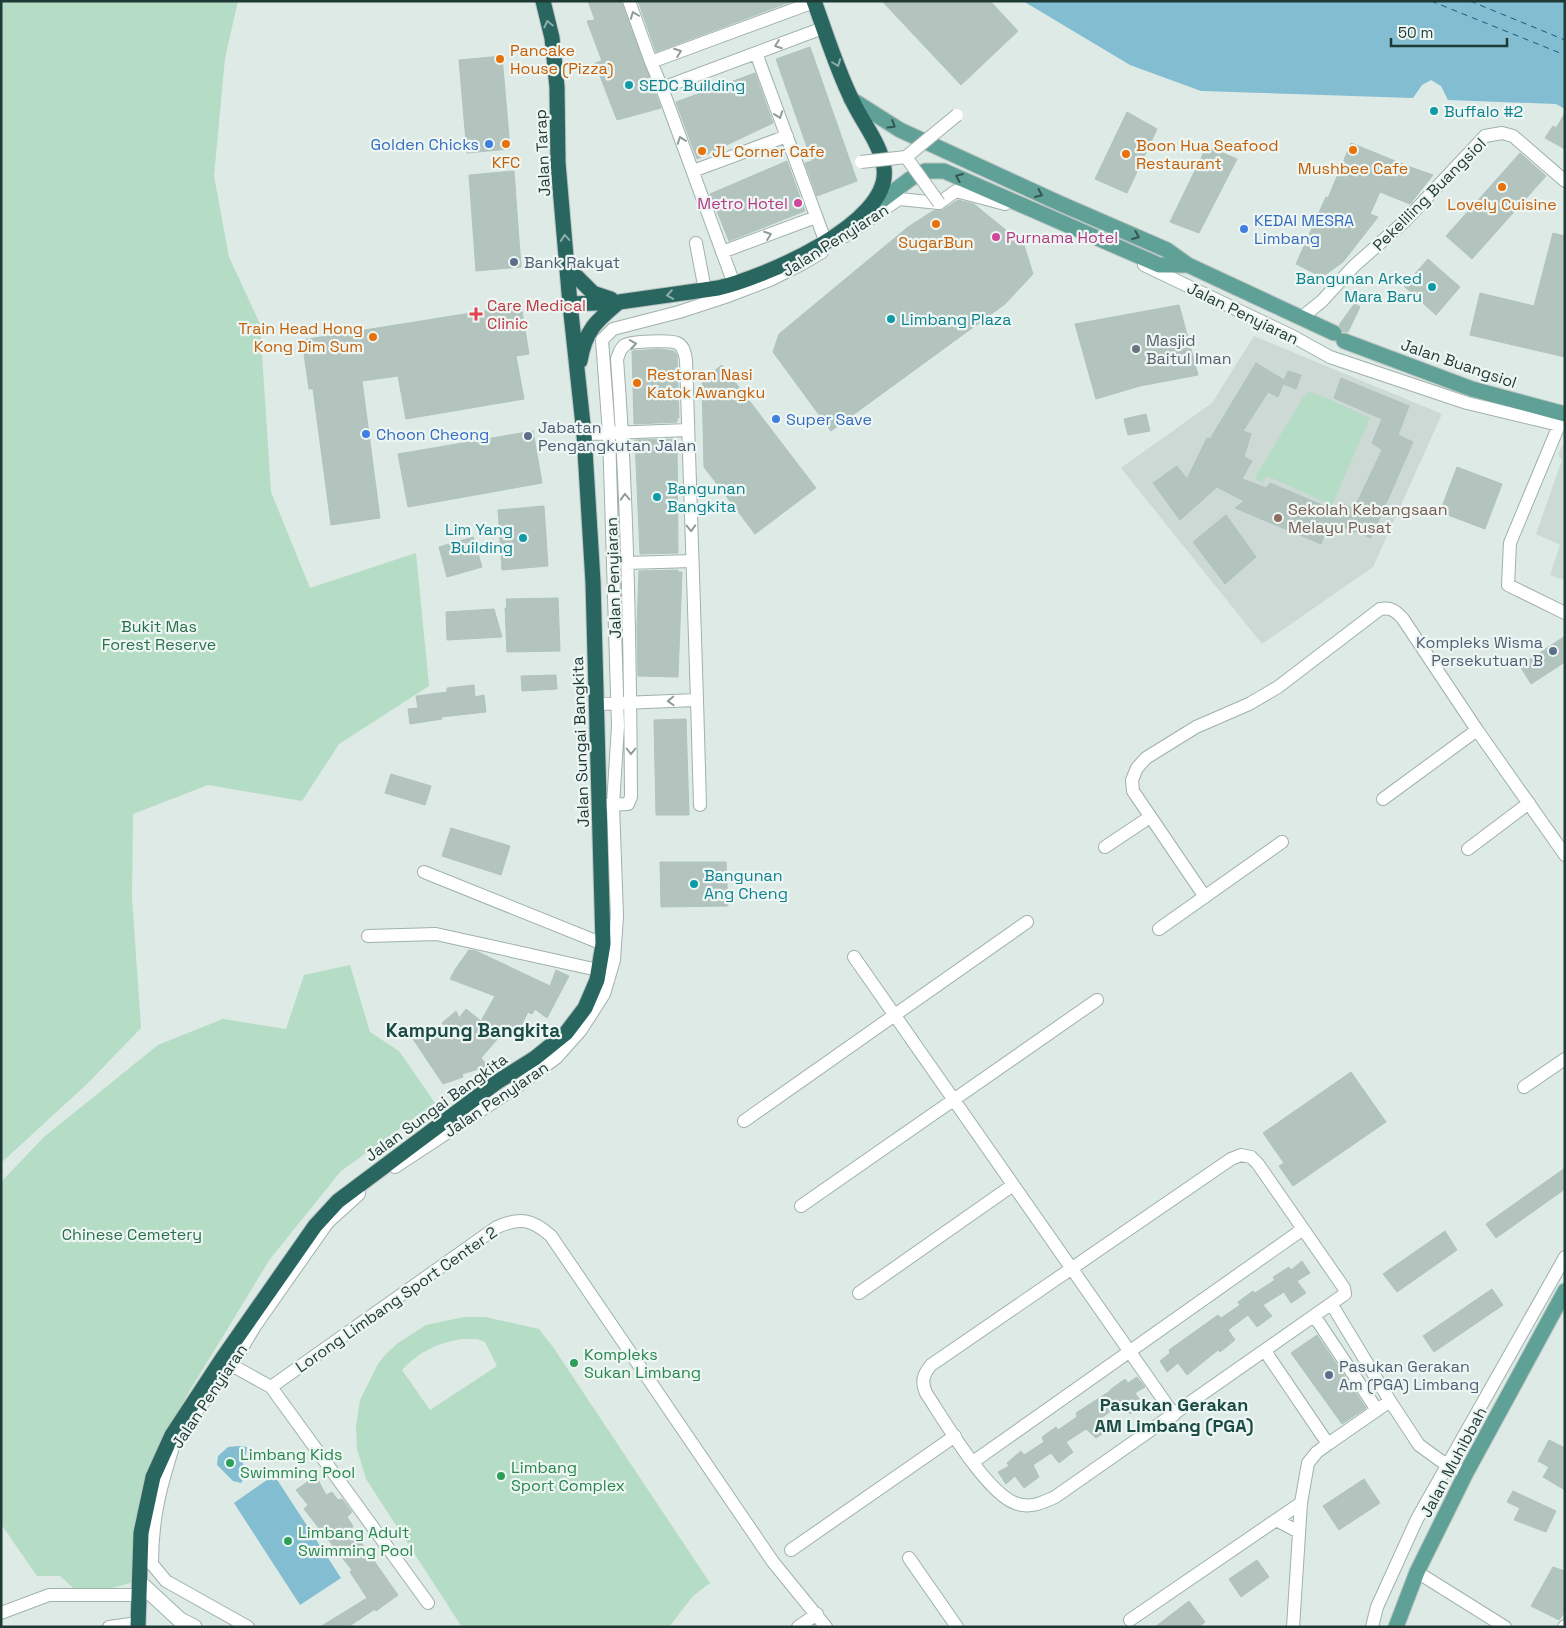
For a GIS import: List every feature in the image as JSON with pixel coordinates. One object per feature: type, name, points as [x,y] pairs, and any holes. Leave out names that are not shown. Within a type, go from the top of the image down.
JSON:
[{"type":"highway","name":"Jalan Tarap","points":[[543,1],[552,38],[557,88],[558,163],[570,304]]},
{"type":"highway","points":[[570,304],[619,302],[734,284],[778,266],[826,242],[850,227],[865,213],[882,187],[885,169],[879,151],[851,99],[814,2]]},
{"type":"highway","points":[[567,267],[593,293],[619,302]]},
{"type":"highway","points":[[578,374],[583,345],[590,328],[619,302]]},
{"type":"highway","name":"Jalan Sungai Bangkita","points":[[138,1625],[141,1533],[153,1477],[172,1434],[227,1362],[315,1226],[338,1201],[497,1082],[535,1058],[566,1034],[585,1008],[597,980],[603,944],[606,805],[597,727],[593,582],[584,434],[570,304]]},
{"type":"main road","points":[[851,99],[900,130],[1167,250],[1188,265]]},
{"type":"main road","points":[[865,213],[910,179],[925,171],[944,171],[1159,264],[1188,265]]},
{"type":"main road","name":"Jalan Buangsiol","points":[[1188,265],[1339,337],[1472,389],[1563,419]]},
{"type":"main road","name":"Jalan Muhibbah","points":[[1396,1627],[1417,1572],[1466,1473],[1565,1291]]},
{"type":"main road","points":[[139,1589],[180,1620],[194,1627]]},
{"type":"street","points":[[628,1],[734,284]]},
{"type":"street","points":[[651,62],[814,2]]},
{"type":"street","points":[[662,88],[824,28]]},
{"type":"street","points":[[756,52],[826,242]]},
{"type":"street","points":[[861,162],[906,157],[957,115]]},
{"type":"street","name":"Pekeliling Buangsiol","points":[[1301,318],[1322,300],[1354,266],[1405,221],[1485,136],[1502,133],[1513,136],[1565,181]]},
{"type":"street","points":[[693,171],[787,136]]},
{"type":"street","points":[[906,157],[939,203]]},
{"type":"street","name":"Jalan Penyiaran","points":[[624,725],[617,703],[609,433],[602,340],[613,329],[679,312],[770,280],[802,264],[899,198],[939,203],[956,191],[1000,201],[1129,258],[1294,337],[1330,357],[1467,403],[1563,419]]},
{"type":"street","points":[[722,252],[816,217]]},
{"type":"street","points":[[696,243],[705,290]]},
{"type":"street","points":[[606,805],[628,804],[631,798],[624,725],[630,703],[627,563],[617,359],[619,351],[625,345],[642,342],[678,343],[683,348],[686,360],[700,804]]},
{"type":"street","points":[[1563,419],[1510,543],[1508,585],[1565,613]]},
{"type":"street","points":[[584,434],[688,430]]},
{"type":"street","points":[[627,563],[692,561]]},
{"type":"street","points":[[1205,897],[1133,791],[1132,780],[1137,768],[1146,758],[1196,727],[1249,704],[1278,687],[1380,609],[1388,608],[1397,612],[1403,619],[1477,730],[1565,856]]},
{"type":"street","points":[[596,704],[697,700]]},
{"type":"street","points":[[597,727],[624,725]]},
{"type":"street","points":[[1383,798],[1477,730]]},
{"type":"street","points":[[1468,849],[1528,804]]},
{"type":"street","name":"Jalan Penyiaran","points":[[248,1627],[166,1581],[152,1564],[154,1518],[162,1482],[175,1442],[227,1362],[255,1326],[328,1222],[351,1200],[402,1162],[518,1086],[556,1058],[581,1030],[604,994],[614,960],[617,916],[606,805]]},
{"type":"street","points":[[1105,847],[1150,817]]},
{"type":"street","points":[[1159,929],[1282,842]]},
{"type":"street","points":[[424,872],[603,944]]},
{"type":"street","points":[[744,1121],[1027,922]]},
{"type":"street","points":[[368,936],[436,934],[598,970]]},
{"type":"street","points":[[854,957],[1174,1415]]},
{"type":"street","points":[[801,1206],[1097,1000]]},
{"type":"street","points":[[1524,1087],[1565,1059]]},
{"type":"street","points":[[1241,1156],[1251,1157],[1258,1164],[1303,1229],[1344,1288],[1345,1294],[1056,1498],[1038,1505],[1025,1506],[1014,1503],[992,1488],[926,1393],[922,1384],[924,1373],[931,1365],[1231,1159],[1241,1156]]},
{"type":"street","points":[[859,1293],[1013,1185]]},
{"type":"street","name":"Lorong Limbang Sport Center 2","points":[[271,1387],[497,1227],[511,1221],[526,1221],[540,1226],[551,1236],[773,1562],[826,1627]]},
{"type":"street","points":[[973,1462],[1303,1229]]},
{"type":"street","points":[[1372,1627],[1377,1607],[1417,1518],[1565,1257]]},
{"type":"street","points":[[1332,1304],[1390,1401],[1419,1445],[1441,1461],[1466,1473]]},
{"type":"street","points":[[1315,1317],[1377,1410]]},
{"type":"street","points":[[1265,1351],[1328,1444]]},
{"type":"street","points":[[227,1362],[271,1387],[428,1603]]},
{"type":"street","points":[[1293,1627],[1301,1502],[1308,1463],[1317,1452],[1390,1401]]},
{"type":"street","points":[[791,1550],[955,1436]]},
{"type":"street","points":[[1130,1620],[1301,1502]]},
{"type":"street","points":[[1276,1520],[1299,1532]]},
{"type":"street","points":[[909,1558],[957,1627]]},
{"type":"street","points":[[1417,1572],[1505,1627]]},
{"type":"street","points":[[1,1613],[49,1595],[139,1589]]},
{"type":"street","points":[[798,1627],[817,1614]]},
{"type":"street","points":[[109,1627],[138,1625]]},
{"type":"shaded area","name":"Sekolah Kebangsaan Melayu Pusat","points":[[1254,336],[1442,414],[1373,567],[1262,644],[1121,468],[1212,403]]},
{"type":"shaded area","points":[[1565,441],[1565,580],[1550,575],[1560,545],[1536,534],[1562,460],[1558,454]]},
{"type":"green space","name":"Bukit Mas Forest Reserve","points":[[1,1],[238,1],[225,58],[214,176],[229,257],[260,324],[271,492],[310,588],[416,553],[429,686],[339,744],[302,801],[208,785],[133,814],[132,898],[141,1028],[87,1084],[1,1163]]},
{"type":"green space","points":[[1309,392],[1370,418],[1332,505],[1267,476],[1262,483],[1255,478],[1302,399]]},
{"type":"green space","name":"Chinese Cemetery","points":[[350,965],[370,1032],[399,1051],[435,1103],[341,1171],[270,1259],[187,1395],[149,1469],[131,1583],[82,1596],[60,1576],[37,1576],[1,1524],[1,1182],[44,1137],[158,1045],[223,1019],[286,1029],[304,975]]},
{"type":"green space","name":"Limbang Sport Complex","points":[[464,1317],[485,1317],[539,1329],[553,1347],[710,1583],[693,1596],[669,1627],[462,1627],[366,1479],[357,1449],[356,1426],[360,1400],[378,1364],[398,1343],[426,1325]],"holes":[[[461,1339],[477,1339],[485,1342],[497,1366],[430,1410],[402,1370],[422,1353],[436,1346]]]},
{"type":"water","points":[[1023,1],[1565,1],[1565,109],[1556,104],[1448,100],[1441,86],[1431,80],[1422,85],[1413,98],[1201,91],[1130,65]]},
{"type":"water","name":"Limbang Kids Swimming Pool","points":[[228,1447],[247,1447],[242,1461],[247,1473],[241,1483],[233,1481],[217,1465],[218,1456]]},
{"type":"water","name":"Limbang Adult Swimming Pool","points":[[274,1475],[341,1578],[300,1605],[234,1503]]},
{"type":"building","points":[[588,1],[621,1],[661,108],[617,120],[595,63],[602,61],[587,21],[595,20]]},
{"type":"building","points":[[638,1],[793,1],[656,52]]},
{"type":"building","points":[[882,1],[990,1],[1018,31],[961,85]]},
{"type":"building","points":[[810,47],[857,181],[817,196],[805,163],[812,161],[776,59]]},
{"type":"building","points":[[502,56],[510,149],[467,153],[459,60]]},
{"type":"building","points":[[755,73],[773,123],[697,159],[676,102]]},
{"type":"building","name":"Boon Hua Seafood Restaurant","points":[[1127,112],[1157,129],[1127,193],[1095,179]]},
{"type":"building","points":[[1565,113],[1565,149],[1545,138],[1553,126],[1556,128]]},
{"type":"building","points":[[1351,143],[1433,175],[1410,204],[1380,192],[1370,214],[1378,217],[1343,262],[1322,277],[1296,264],[1326,197],[1328,198]]},
{"type":"building","points":[[1214,149],[1237,159],[1199,233],[1170,222],[1205,150]]},
{"type":"building","points":[[1520,153],[1546,176],[1472,259],[1446,236]]},
{"type":"building","points":[[787,161],[805,211],[729,241],[710,194]]},
{"type":"building","points":[[514,171],[521,267],[476,271],[469,175]]},
{"type":"building","name":"Limbang Plaza","points":[[958,200],[974,204],[1024,245],[1033,274],[1005,304],[831,431],[773,352],[779,334],[908,227],[933,211],[943,210]]},
{"type":"building","points":[[1553,233],[1565,236],[1565,357],[1470,335],[1480,293],[1534,306]]},
{"type":"building","name":"Bangunan Arked Mara Baru","points":[[1428,259],[1460,287],[1436,315],[1404,286]]},
{"type":"building","points":[[1355,303],[1360,307],[1348,332],[1343,332],[1339,325]]},
{"type":"building","points":[[521,305],[529,354],[516,356],[524,399],[406,419],[398,376],[362,381],[380,518],[331,525],[313,389],[309,389],[302,340]]},
{"type":"building","name":"Masjid Baitul Iman","points":[[1179,305],[1198,375],[1140,386],[1096,399],[1075,324]]},
{"type":"building","points":[[659,349],[674,351],[677,355],[679,418],[677,418],[677,422],[634,424],[632,351]]},
{"type":"building","points":[[1256,363],[1284,380],[1288,371],[1301,375],[1296,389],[1283,384],[1278,397],[1268,392],[1243,431],[1251,434],[1244,457],[1252,461],[1242,479],[1266,488],[1270,483],[1341,513],[1344,504],[1354,509],[1382,450],[1372,443],[1382,419],[1334,398],[1341,378],[1409,406],[1398,435],[1413,442],[1371,538],[1330,522],[1321,544],[1235,508],[1244,501],[1217,487],[1180,520],[1153,483],[1177,466],[1187,479],[1207,438],[1210,439]]},
{"type":"building","points":[[722,365],[816,488],[755,534],[704,467],[702,380]]},
{"type":"building","points":[[1146,414],[1150,431],[1128,435],[1124,419]]},
{"type":"building","points":[[533,431],[542,483],[408,507],[398,454]]},
{"type":"building","name":"Bangunan Bangkita","points":[[677,439],[678,553],[640,554],[635,440]]},
{"type":"building","points":[[1457,467],[1502,484],[1485,529],[1440,512]]},
{"type":"building","name":"Lim Yang Building","points":[[544,506],[548,566],[502,570],[498,510]]},
{"type":"building","points":[[1226,515],[1256,557],[1225,584],[1193,542]]},
{"type":"building","points":[[473,537],[482,567],[447,577],[439,547]]},
{"type":"building","points":[[678,570],[678,572],[682,572],[678,677],[638,676],[639,571]]},
{"type":"building","points":[[558,598],[560,651],[507,652],[506,599]]},
{"type":"building","points":[[494,609],[502,637],[447,640],[446,612]]},
{"type":"building","name":"Kompleks Wisma Persekutuan B","points":[[1565,636],[1565,662],[1531,684],[1520,666]]},
{"type":"building","points":[[556,675],[557,689],[522,691],[521,676]]},
{"type":"building","points":[[474,685],[475,697],[484,695],[486,712],[441,717],[442,719],[410,724],[408,709],[418,708],[416,696],[447,692],[447,688]]},
{"type":"building","points":[[686,719],[689,815],[656,815],[654,720]]},
{"type":"building","points":[[391,774],[431,786],[425,805],[385,793]]},
{"type":"building","points":[[451,828],[510,846],[501,875],[442,856]]},
{"type":"building","name":"Bangunan Ang Cheng","points":[[660,862],[726,862],[728,906],[661,907]]},
{"type":"building","points":[[469,950],[476,951],[550,986],[556,970],[569,976],[547,1018],[535,1009],[532,1014],[528,1012],[516,1036],[506,1029],[481,1058],[488,1066],[462,1074],[463,1077],[443,1084],[413,1039],[447,1030],[442,1023],[456,1011],[459,1018],[466,1009],[481,1021],[495,996],[450,979]]},
{"type":"building","points":[[1351,1072],[1386,1122],[1293,1186],[1279,1166],[1284,1163],[1263,1133]]},
{"type":"building","points":[[1565,1168],[1565,1189],[1496,1238],[1486,1224]]},
{"type":"building","points":[[1445,1231],[1457,1250],[1397,1292],[1383,1274]]},
{"type":"building","points":[[1302,1261],[1310,1273],[1297,1281],[1306,1293],[1291,1303],[1284,1292],[1263,1305],[1272,1316],[1257,1327],[1248,1315],[1228,1330],[1235,1340],[1220,1352],[1218,1350],[1187,1375],[1178,1363],[1167,1372],[1160,1361],[1170,1353],[1169,1350],[1218,1315],[1221,1318],[1240,1305],[1238,1302],[1253,1291],[1255,1293],[1275,1280],[1273,1277],[1289,1267],[1291,1270]]},
{"type":"building","points":[[1492,1289],[1503,1305],[1434,1352],[1423,1336]]},
{"type":"building","points":[[1317,1335],[1366,1408],[1342,1424],[1291,1353]]},
{"type":"building","points":[[1137,1377],[1145,1387],[1135,1393],[1142,1403],[1130,1414],[1121,1404],[1101,1418],[1109,1429],[1096,1438],[1086,1429],[1066,1442],[1073,1452],[1059,1463],[1051,1453],[1033,1465],[1039,1477],[1024,1488],[1015,1476],[1006,1484],[998,1472],[1009,1466],[1007,1463],[1021,1451],[1024,1455],[1044,1442],[1042,1437],[1056,1427],[1058,1430],[1077,1417],[1076,1413],[1125,1379],[1128,1383]]},
{"type":"building","points":[[1549,1440],[1565,1448],[1565,1490],[1543,1477],[1549,1467],[1538,1461]]},
{"type":"building","points":[[316,1476],[326,1495],[332,1492],[338,1500],[342,1499],[352,1512],[347,1517],[353,1526],[351,1529],[361,1540],[398,1595],[376,1611],[375,1609],[348,1627],[320,1627],[367,1598],[350,1572],[352,1570],[304,1509],[308,1505],[296,1490]]},
{"type":"building","points":[[1364,1479],[1380,1503],[1339,1530],[1323,1506]]},
{"type":"building","points":[[1513,1491],[1556,1511],[1546,1532],[1514,1520],[1520,1508],[1507,1502]]},
{"type":"building","points":[[1257,1560],[1269,1577],[1241,1597],[1229,1579]]},
{"type":"building","points":[[1553,1567],[1565,1571],[1565,1612],[1559,1620],[1531,1606]]},
{"type":"building","points":[[1189,1601],[1205,1622],[1199,1627],[1155,1627]]},
{"type":"ferry route","points":[[1431,1],[1565,55]]},
{"type":"ferry route","points":[[1470,1],[1565,40]]},
{"type":"place","name":"Pancake House (Pizza)","points":[[500,59]]},
{"type":"place","name":"SEDC Building","points":[[629,85]]},
{"type":"place","name":"Buffalo #2","points":[[1434,111]]},
{"type":"place","name":"Golden Chicks","points":[[489,144]]},
{"type":"place","name":"KFC","points":[[506,144]]},
{"type":"place","name":"Mushbee Cafe","points":[[1353,150]]},
{"type":"place","name":"JL Corner Cafe","points":[[702,151]]},
{"type":"place","name":"Boon Hua Seafood Restaurant","points":[[1126,154]]},
{"type":"place","name":"Lovely Cuisine","points":[[1502,187]]},
{"type":"place","name":"Metro Hotel","points":[[798,203]]},
{"type":"place","name":"SugarBun","points":[[936,224]]},
{"type":"place","name":"KEDAI MESRA Limbang","points":[[1244,229]]},
{"type":"place","name":"Purnama Hotel","points":[[996,237]]},
{"type":"place","name":"Bank Rakyat","points":[[514,262]]},
{"type":"place","name":"Bangunan Arked Mara Baru","points":[[1432,287]]},
{"type":"place","name":"Care Medical Clinic","points":[[476,314]]},
{"type":"place","name":"Limbang Plaza","points":[[891,319]]},
{"type":"place","name":"Train Head Hong Kong Dim Sum","points":[[373,337]]},
{"type":"place","name":"Masjid Baitul Iman","points":[[1136,349]]},
{"type":"place","name":"Restoran Nasi Katok Awangku","points":[[637,383]]},
{"type":"place","name":"Super Save","points":[[776,419]]},
{"type":"place","name":"Choon Cheong","points":[[366,434]]},
{"type":"place","name":"Jabatan Pengangkutan Jalan","points":[[528,436]]},
{"type":"place","name":"Bangunan Bangkita","points":[[657,497]]},
{"type":"place","name":"Sekolah Kebangsaan Melayu Pusat","points":[[1278,518]]},
{"type":"place","name":"Lim Yang Building","points":[[523,538]]},
{"type":"place","name":"Kompleks Wisma Persekutuan B","points":[[1553,651]]},
{"type":"place","name":"Bangunan Ang Cheng","points":[[694,884]]},
{"type":"place","name":"Kompleks Sukan Limbang","points":[[574,1363]]},
{"type":"place","name":"Pasukan Gerakan Am (PGA) Limbang","points":[[1329,1375]]},
{"type":"place","name":"Limbang Kids Swimming Pool","points":[[230,1463]]},
{"type":"place","name":"Limbang Sport Complex","points":[[501,1476]]},
{"type":"place","name":"Limbang Adult Swimming Pool","points":[[288,1541]]},
{"type":"district","name":"Kampung Bangkita","points":[[473,1030]]},
{"type":"district","name":"Pasukan Gerakan AM Limbang (PGA)","points":[[1174,1415]]}]
